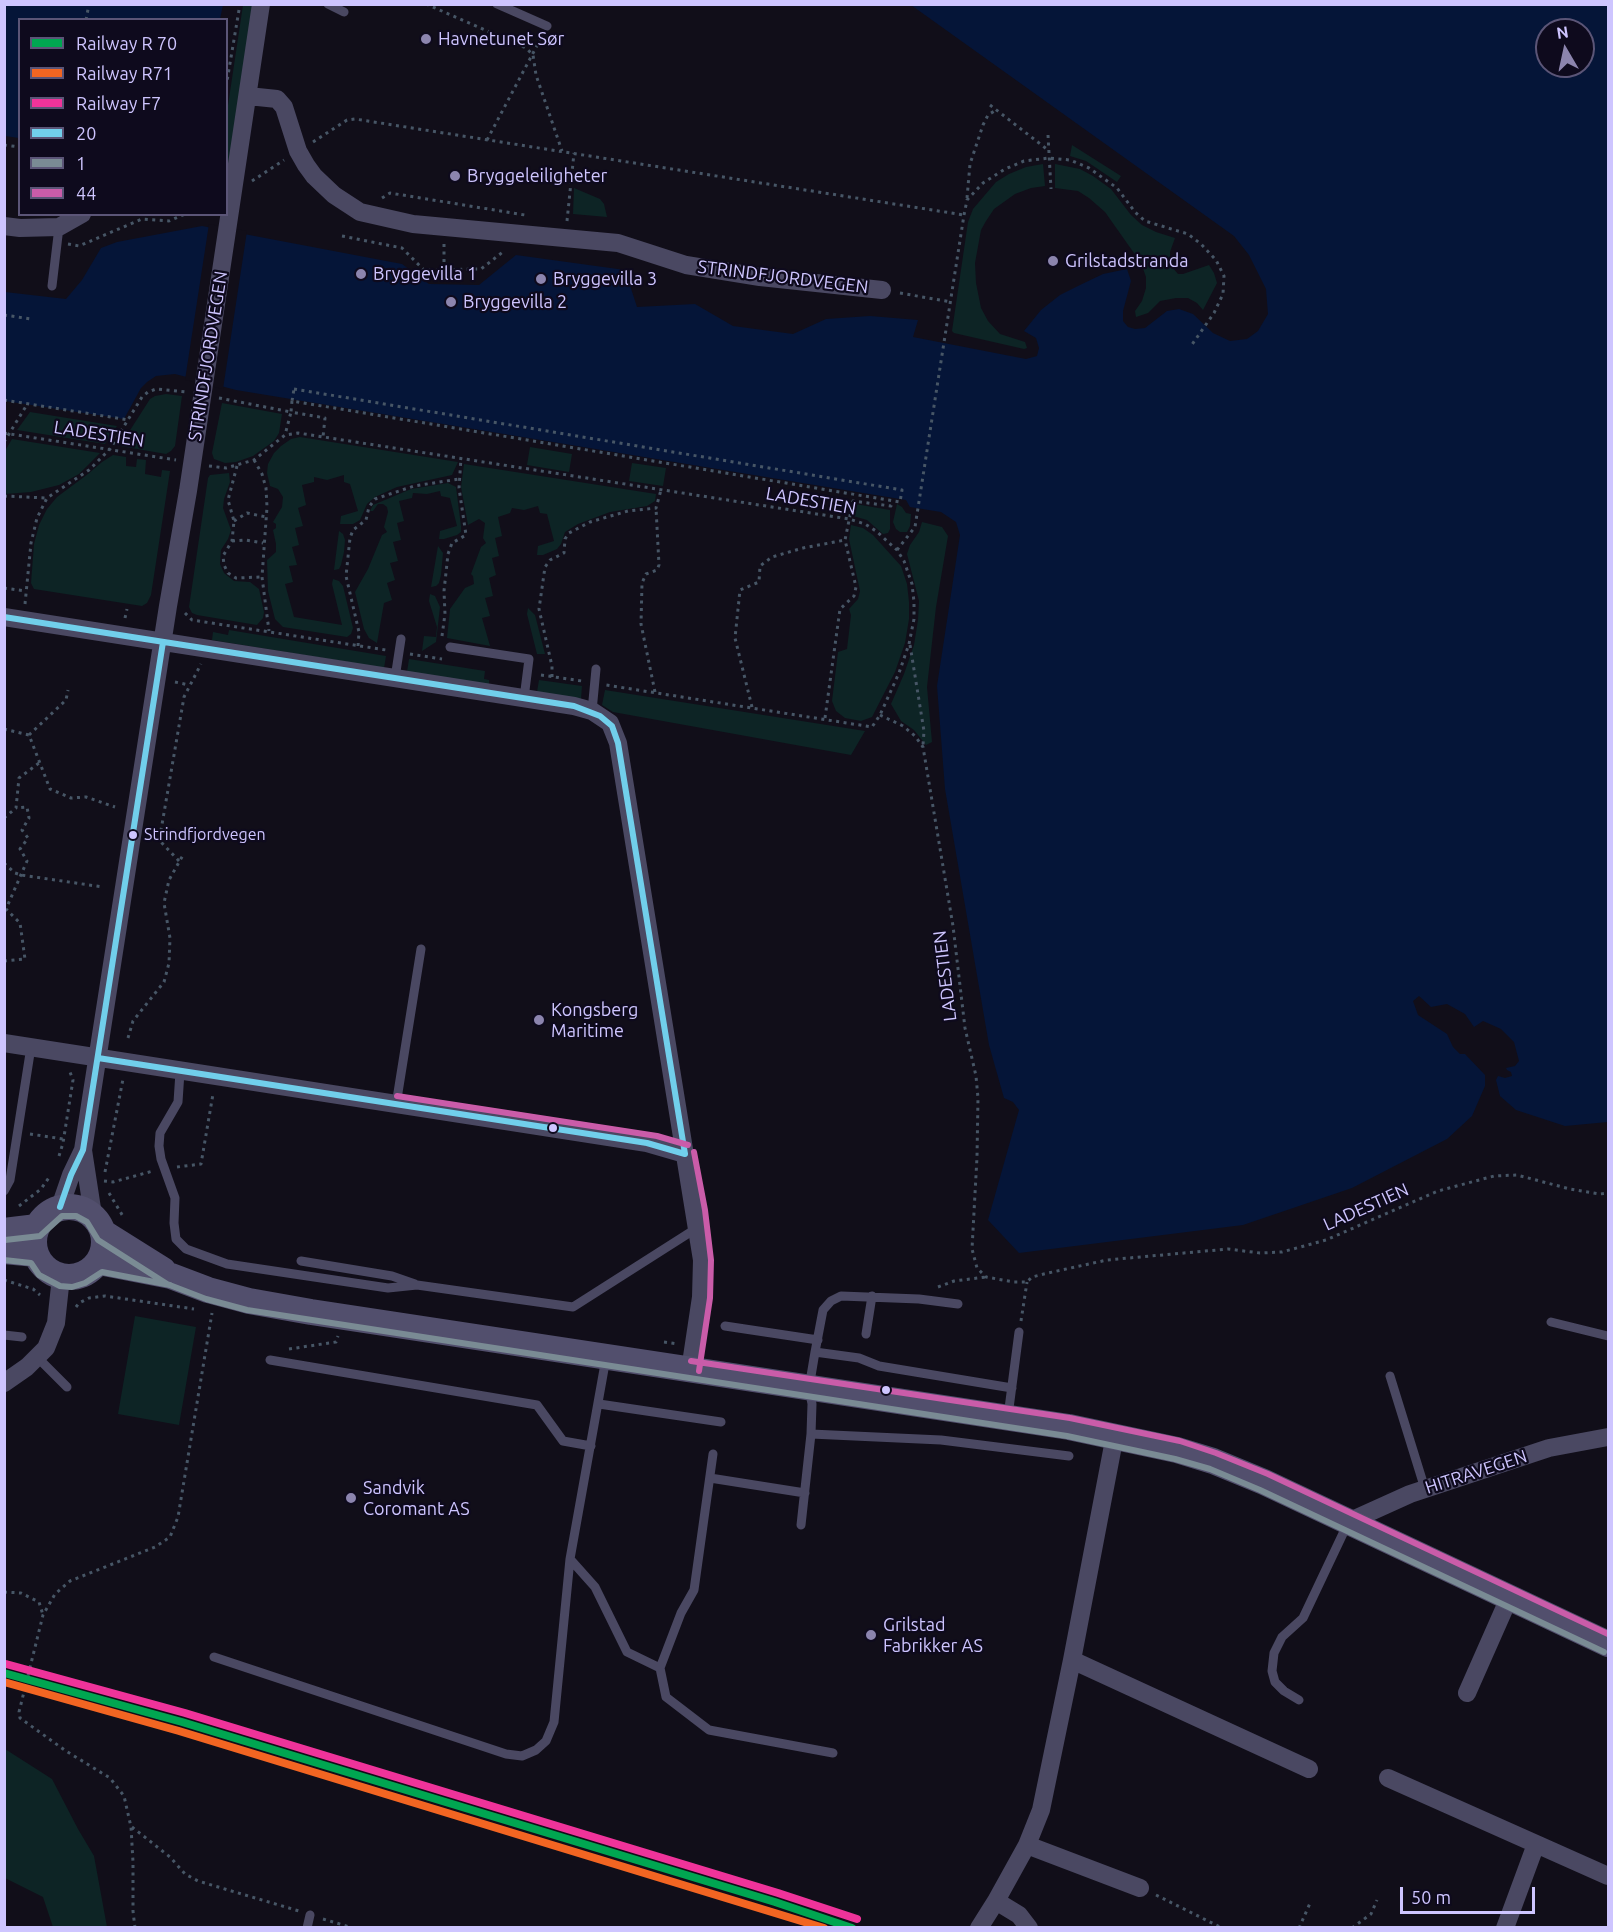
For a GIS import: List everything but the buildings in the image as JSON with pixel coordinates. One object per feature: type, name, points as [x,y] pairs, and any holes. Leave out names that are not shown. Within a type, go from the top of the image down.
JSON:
[{"type":"street","name":"STRINDFJORDVEGEN","points":[[60,1207],[83,1150],[199,418],[229,221],[229,201],[248,96],[261,4]]},
{"type":"street","name":"STRINDFJORDVEGEN","points":[[248,96],[277,99],[284,107],[298,151],[314,176],[334,195],[360,212],[413,224],[618,243],[686,265],[760,277],[882,290]]},
{"type":"street","points":[[4,226],[58,235],[80,216]]},
{"type":"street","points":[[4,617],[574,706],[592,711],[610,723],[618,743],[702,1260],[701,1297],[690,1370]]},
{"type":"street","points":[[4,1043],[647,1143],[685,1154]]},
{"type":"street","name":"STRINDFJORDVEGEN","points":[[83,1150],[99,1224]]},
{"type":"street","points":[[99,1224],[105,1248],[99,1262],[82,1275],[71,1278],[61,1276],[45,1268],[36,1254],[34,1240],[37,1227],[43,1218],[60,1207],[78,1207],[171,1275]]},
{"type":"street","points":[[8,1221],[37,1227]]},
{"type":"street","points":[[4,1251],[36,1254]]},
{"type":"street","points":[[99,1262],[171,1275],[208,1290],[249,1301],[1007,1418],[1114,1436],[1177,1450],[1213,1461],[1264,1482],[1608,1644]]},
{"type":"street","points":[[4,1383],[38,1358],[48,1343],[56,1323],[61,1276]]},
{"type":"street","points":[[979,1928],[1027,1845],[1041,1810],[1114,1436]]},
{"type":"street","name":"HITRAVEGEN","points":[[1348,1522],[1425,1489],[1549,1448],[1608,1437]]},
{"type":"street","points":[[1467,1693],[1509,1598]]},
{"type":"street","points":[[1072,1660],[1309,1769]]},
{"type":"street","points":[[1388,1778],[1608,1876]]},
{"type":"street","points":[[1027,1845],[1140,1888]]},
{"type":"street","points":[[1506,1928],[1536,1845]]},
{"type":"street","points":[[996,1901],[1018,1915],[1029,1928]]},
{"type":"lane","points":[[328,4],[344,12]]},
{"type":"lane","points":[[497,4],[547,26]]},
{"type":"lane","points":[[52,286],[58,235]]},
{"type":"lane","points":[[395,678],[401,639]]},
{"type":"lane","points":[[450,646],[529,658],[524,698]]},
{"type":"lane","points":[[592,711],[596,669]]},
{"type":"lane","points":[[396,1105],[422,949]]},
{"type":"lane","points":[[4,1191],[10,1180],[31,1047]]},
{"type":"lane","points":[[180,1072],[178,1102],[160,1133],[159,1146],[161,1159],[175,1198],[176,1239],[186,1249],[227,1264],[387,1288],[417,1285]]},
{"type":"lane","points":[[301,1261],[392,1276],[417,1285],[573,1307],[697,1228]]},
{"type":"lane","points":[[801,1526],[811,1434],[812,1404],[809,1388],[824,1310],[831,1301],[841,1296],[919,1299],[958,1304]]},
{"type":"lane","points":[[866,1334],[872,1296]]},
{"type":"lane","points":[[1551,1322],[1608,1336]]},
{"type":"lane","points":[[725,1326],[818,1340]]},
{"type":"lane","points":[[1007,1418],[1019,1332]]},
{"type":"lane","points":[[4,1335],[22,1337]]},
{"type":"lane","points":[[815,1352],[859,1358],[879,1366],[1012,1388]]},
{"type":"lane","points":[[214,1657],[506,1754],[522,1756],[536,1750],[546,1741],[554,1722],[570,1559],[607,1357]]},
{"type":"lane","points":[[38,1358],[67,1387]]},
{"type":"lane","points":[[270,1360],[537,1405],[563,1441],[591,1446]]},
{"type":"lane","points":[[1390,1376],[1425,1489]]},
{"type":"lane","points":[[600,1404],[721,1422]]},
{"type":"lane","points":[[811,1434],[941,1440],[1069,1456]]},
{"type":"lane","points":[[713,1454],[694,1590],[681,1613],[660,1668],[666,1697],[709,1730],[833,1753]]},
{"type":"lane","points":[[710,1478],[805,1493]]},
{"type":"lane","points":[[1299,1700],[1275,1682],[1272,1671],[1274,1653],[1282,1637],[1303,1618],[1348,1522]]},
{"type":"lane","points":[[570,1559],[595,1587],[627,1652],[660,1668]]},
{"type":"lane","points":[[307,1928],[310,1915]]},
{"type":"path","points":[[228,75],[240,4]]},
{"type":"path","points":[[426,4],[526,48],[533,55],[536,75],[562,152]]},
{"type":"path","points":[[488,140],[547,26]]},
{"type":"path","points":[[990,105],[1048,150]]},
{"type":"path","points":[[897,550],[915,527],[967,200],[970,164],[983,125],[988,115],[996,110]]},
{"type":"path","points":[[250,182],[347,120],[355,119],[964,215]]},
{"type":"path","points":[[1048,135],[1050,189]]},
{"type":"path","points":[[567,219],[574,153]]},
{"type":"path","points":[[967,200],[983,183],[1005,169],[1024,161],[1049,158],[1070,160],[1089,168],[1117,188],[1135,212],[1145,221],[1188,234],[1216,260],[1224,276],[1223,294],[1214,313],[1191,346]]},
{"type":"path","points":[[360,212],[390,193],[530,216],[552,237]]},
{"type":"path","points":[[58,235],[79,246],[142,219],[169,221],[180,216]]},
{"type":"path","points":[[444,227],[444,270]]},
{"type":"path","points":[[342,236],[402,248],[424,270],[444,270],[480,269],[507,248],[509,233]]},
{"type":"path","points":[[882,290],[951,302]]},
{"type":"path","points":[[4,315],[31,319]]},
{"type":"path","points":[[4,588],[27,591],[31,543],[37,518],[47,498],[89,470],[111,449],[142,397],[148,392],[156,389],[178,390]]},
{"type":"path","points":[[206,465],[226,468],[254,460],[285,435],[294,389],[902,490],[900,502],[892,501],[292,401]]},
{"type":"path","points":[[224,399],[326,418],[323,437]]},
{"type":"path","points":[[4,400],[129,420]]},
{"type":"path","points":[[4,442],[28,403]]},
{"type":"path","name":"LADESTIEN","points":[[4,433],[183,461]]},
{"type":"path","name":"LADESTIEN","points":[[285,435],[298,433],[849,519],[865,524],[897,550],[904,561],[912,584],[914,620],[899,673],[880,715],[903,726],[923,747],[953,926],[965,1028],[976,1076],[977,1157],[972,1249],[977,1268],[986,1277],[1027,1282],[1032,1277],[1107,1260],[1228,1249],[1260,1253],[1282,1252],[1326,1240],[1438,1191],[1494,1176],[1517,1175],[1570,1189],[1600,1194],[1608,1193]]},
{"type":"path","points":[[442,636],[448,554],[452,543],[465,535],[459,488],[461,458]]},
{"type":"path","points":[[254,460],[262,474],[266,488],[262,577],[269,631]]},
{"type":"path","points":[[237,466],[228,500],[234,521],[232,541],[223,556],[224,565],[228,573],[236,578],[262,577]]},
{"type":"path","points":[[358,646],[359,632],[346,576],[353,530],[366,519],[369,507],[375,499],[414,486],[459,479]]},
{"type":"path","points":[[655,692],[641,624],[642,583],[646,574],[657,570],[659,565],[656,508],[661,489]]},
{"type":"path","points":[[4,496],[47,498]]},
{"type":"path","points":[[825,719],[840,609],[854,596],[856,587],[845,540],[852,501],[891,506],[892,501]]},
{"type":"path","points":[[552,677],[552,666],[539,609],[545,567],[550,560],[564,553],[565,539],[569,533],[590,522],[628,511],[656,508]]},
{"type":"path","points":[[234,521],[247,513],[266,517]]},
{"type":"path","points":[[232,541],[245,540],[263,543]]},
{"type":"path","points":[[752,707],[735,638],[740,590],[759,582],[760,566],[772,557],[845,540]]},
{"type":"path","points":[[125,620],[127,609]]},
{"type":"path","points":[[909,644],[924,731],[923,747]]},
{"type":"path","points":[[179,861],[161,842],[160,836],[184,697],[203,660]]},
{"type":"path","points":[[173,682],[189,685]]},
{"type":"path","points":[[29,735],[66,700],[68,690]]},
{"type":"path","points":[[4,729],[29,735]]},
{"type":"path","points":[[29,735],[50,789],[71,798],[86,796],[115,807]]},
{"type":"path","points":[[16,808],[19,778],[39,763]]},
{"type":"path","points":[[4,818],[16,808],[27,807],[29,818],[22,830],[28,838],[20,849],[27,861],[6,909],[20,923],[25,959],[4,961]]},
{"type":"path","points":[[128,1038],[133,1021],[164,982],[169,963],[170,938],[164,903],[169,880],[183,855]]},
{"type":"path","points":[[4,863],[15,873],[104,887]]},
{"type":"path","points":[[57,1160],[73,1080],[69,1071],[64,1068]]},
{"type":"path","points":[[104,1181],[122,1080],[125,1077]]},
{"type":"path","points":[[201,1164],[214,1089]]},
{"type":"path","points":[[18,1132],[63,1139]]},
{"type":"path","points":[[8,1221],[41,1190],[52,1173]]},
{"type":"path","points":[[919,1299],[932,1290],[954,1281],[986,1277]]},
{"type":"path","points":[[4,1280],[33,1288],[45,1298]]},
{"type":"path","points":[[1019,1332],[1027,1282]]},
{"type":"path","points":[[135,1928],[131,1827],[124,1796],[111,1778],[66,1751],[20,1718],[19,1712],[43,1615],[56,1594],[70,1581],[155,1547],[170,1537],[178,1517],[212,1313]]},
{"type":"path","points":[[270,1360],[270,1353],[275,1351],[336,1342],[338,1335]]},
{"type":"path","points":[[672,1343],[677,1335]]},
{"type":"path","points":[[4,1592],[21,1593],[39,1602],[43,1615]]},
{"type":"path","points":[[131,1827],[157,1846],[185,1874],[198,1881],[352,1928]]},
{"type":"path","points":[[1140,1888],[1222,1928]]},
{"type":"path","points":[[1352,1928],[1371,1914],[1377,1900]]},
{"type":"path","points":[[1299,1928],[1311,1901]]},
{"type":"green space","points":[[243,5],[254,5],[228,169],[228,105]]},
{"type":"green space","points":[[1072,145],[1121,176],[1117,182],[1086,161],[1070,156]]},
{"type":"green space","points":[[1043,164],[1045,186],[1015,194],[994,209],[981,230],[975,263],[981,308],[988,321],[1000,334],[1025,342],[1027,348],[954,333],[952,331],[968,222],[973,209],[996,182],[1026,167]]},
{"type":"green space","points":[[1055,164],[1080,169],[1093,176],[1111,189],[1131,215],[1142,225],[1175,238],[1170,260],[1178,274],[1209,265],[1217,283],[1203,310],[1188,298],[1176,298],[1160,301],[1148,313],[1136,317],[1135,311],[1142,301],[1146,288],[1146,277],[1141,263],[1105,212],[1089,198],[1078,191],[1055,188]]},
{"type":"green space","points":[[574,188],[600,199],[604,204],[607,217],[573,214]]},
{"type":"green space","points":[[166,394],[182,396],[175,446],[171,451],[166,454],[120,446],[150,399]]},
{"type":"green space","points":[[222,403],[282,414],[279,433],[274,441],[253,456],[225,463],[214,459],[212,453]]},
{"type":"green space","points":[[30,412],[117,426],[105,444],[17,430]]},
{"type":"green space","points":[[300,437],[458,462],[452,475],[397,487],[375,497],[367,504],[360,520],[353,524],[340,524],[341,516],[358,511],[350,484],[344,482],[344,475],[327,480],[314,477],[314,482],[302,485],[306,505],[298,508],[303,526],[295,528],[299,545],[292,547],[297,565],[289,566],[293,582],[285,584],[294,617],[342,625],[332,584],[333,579],[339,581],[343,586],[353,628],[347,637],[283,627],[275,619],[268,591],[267,560],[276,552],[273,530],[276,524],[273,522],[282,507],[283,497],[278,489],[270,486],[267,473],[268,464],[281,446],[291,439]]},
{"type":"green space","points":[[12,439],[100,453],[79,474],[59,485],[31,492],[5,494],[5,451]]},
{"type":"green space","points":[[530,447],[572,454],[569,472],[527,465]]},
{"type":"green space","points":[[113,455],[126,457],[126,466],[136,467],[137,459],[146,460],[145,474],[161,477],[162,470],[170,471],[151,595],[147,603],[142,606],[34,589],[31,583],[34,544],[39,525],[47,509],[57,497]]},
{"type":"green space","points":[[632,463],[666,468],[663,486],[629,481]]},
{"type":"green space","points":[[464,464],[656,494],[655,501],[647,506],[610,512],[578,524],[565,532],[557,549],[543,555],[537,555],[538,546],[554,541],[547,514],[540,513],[538,506],[524,510],[512,508],[510,513],[498,517],[502,536],[495,538],[499,556],[492,558],[496,575],[489,578],[493,596],[485,598],[490,616],[482,618],[490,646],[447,638],[450,609],[465,588],[474,584],[471,574],[481,547],[486,543],[483,538],[485,523],[479,519],[468,525],[461,487]]},
{"type":"green space","points":[[229,473],[230,482],[223,508],[231,530],[221,550],[220,564],[224,573],[234,581],[250,582],[259,589],[264,612],[263,618],[257,625],[197,615],[192,613],[189,607],[208,478],[210,475]]},
{"type":"green space","points":[[448,483],[456,487],[461,526],[461,532],[457,535],[439,539],[440,531],[457,526],[450,498],[441,496],[440,491],[427,494],[413,493],[412,498],[399,501],[404,521],[397,523],[401,540],[393,542],[398,561],[390,563],[395,580],[387,583],[392,600],[384,603],[377,643],[369,638],[364,629],[355,592],[368,569],[382,535],[387,532],[384,527],[387,507],[378,504],[373,511],[370,511],[373,505],[411,489]]},
{"type":"green space","points":[[855,504],[890,510],[888,533],[883,534],[867,520],[853,516]]},
{"type":"green space","points":[[897,504],[906,513],[911,514],[907,532],[900,532],[893,522]]},
{"type":"green space","points":[[922,522],[942,527],[948,536],[936,607],[927,687],[932,742],[926,745],[914,730],[901,721],[891,704],[914,645],[919,601],[907,554]]},
{"type":"green space","points":[[851,525],[863,528],[873,535],[901,566],[907,584],[909,602],[905,643],[895,672],[872,717],[861,721],[845,718],[836,711],[832,701],[838,652],[847,649],[851,615],[849,609],[858,599],[860,591],[849,539]]},
{"type":"green space","points":[[339,531],[345,540],[344,552],[339,569],[334,570]]},
{"type":"green space","points":[[438,546],[443,553],[441,575],[439,583],[431,587]]},
{"type":"green space","points":[[430,594],[435,596],[440,607],[436,642],[422,651],[424,636],[436,637],[437,627],[429,601]]},
{"type":"green space","points":[[528,608],[535,615],[545,654],[537,654],[527,614]]},
{"type":"green space","points":[[229,630],[386,656],[384,668],[212,640],[213,632],[228,635]]},
{"type":"green space","points":[[409,659],[485,671],[484,679],[489,680],[489,685],[407,672]]},
{"type":"green space","points":[[539,680],[582,686],[581,699],[537,692]]},
{"type":"green space","points":[[605,690],[865,731],[851,755],[613,712],[602,705]]},
{"type":"green space","points":[[135,1316],[196,1327],[179,1425],[118,1414]]},
{"type":"green space","points":[[5,1749],[52,1779],[94,1856],[107,1927],[53,1927],[43,1897],[5,1878]]},
{"type":"water","points":[[5,4],[223,5],[220,18],[18,18],[18,138],[5,136]]},
{"type":"water","points":[[911,5],[1608,5],[1608,1122],[1565,1126],[1516,1110],[1500,1096],[1496,1080],[1498,1076],[1505,1078],[1512,1076],[1506,1068],[1515,1066],[1519,1061],[1514,1042],[1501,1029],[1483,1021],[1474,1027],[1465,1014],[1447,1004],[1431,1007],[1419,996],[1413,1001],[1418,1015],[1447,1034],[1453,1047],[1460,1054],[1465,1054],[1485,1075],[1485,1086],[1472,1116],[1447,1139],[1352,1188],[1243,1225],[1019,1253],[988,1220],[1019,1110],[1013,1102],[1004,1098],[989,1045],[945,789],[937,686],[960,535],[956,522],[941,512],[910,507],[906,500],[236,390],[175,374],[156,376],[147,382],[141,388],[124,419],[5,401],[5,292],[66,299],[82,280],[101,248],[117,242],[202,226],[402,264],[429,284],[479,285],[516,255],[625,270],[637,307],[695,304],[733,326],[793,334],[826,319],[870,316],[918,320],[913,337],[1026,359],[1037,356],[1039,348],[1036,338],[1024,331],[1041,310],[1060,295],[1103,274],[1127,269],[1131,281],[1123,311],[1123,321],[1128,327],[1145,328],[1167,311],[1179,309],[1193,314],[1213,333],[1230,341],[1247,339],[1258,331],[1268,314],[1266,289],[1249,255],[1234,236]]},
{"type":"pier","points":[[209,224],[247,231],[223,389],[185,380]]},
{"type":"transit line","name":"20","points":[[4,617],[574,706],[600,716],[612,726],[618,743],[685,1154]]},
{"type":"transit line","name":"20","points":[[60,1207],[83,1150],[163,642]]},
{"type":"transit line","name":"20","points":[[98,1058],[647,1143],[685,1154]]},
{"type":"transit line","name":"44","points":[[397,1096],[657,1136],[688,1145]]},
{"type":"transit line","name":"44","points":[[694,1152],[705,1210],[711,1260],[710,1298],[699,1371]]},
{"type":"transit line","name":"1","points":[[5,1240],[40,1236],[62,1216],[76,1216],[87,1222],[98,1240],[167,1284],[206,1299],[247,1310],[1067,1436],[1175,1459],[1210,1469],[1260,1490],[1604,1652]]},
{"type":"transit line","name":"1","points":[[4,1260],[31,1263],[39,1275],[60,1286],[72,1287],[85,1283],[102,1272],[170,1285]]},
{"type":"transit line","name":"44","points":[[691,1361],[1070,1418],[1180,1441],[1268,1474],[1608,1634]]},
{"type":"transit line","points":[[4,1673],[182,1722],[775,1902],[852,1928]]},
{"type":"rail line","name":"F7","points":[[6,1664],[185,1713],[857,1919]]},
{"type":"rail line","name":"R71","points":[[4,1682],[179,1731],[824,1928]]},
{"type":"place","name":"Havnetunet Sør","points":[[426,39]]},
{"type":"place","name":"Bryggeleiligheter","points":[[455,176]]},
{"type":"place","name":"Grilstadstranda","points":[[1053,261]]},
{"type":"place","name":"Bryggevilla 1","points":[[361,274]]},
{"type":"place","name":"Bryggevilla 3","points":[[541,279]]},
{"type":"place","name":"Bryggevilla 2","points":[[451,302]]},
{"type":"place","name":"Strindfjordvegen","points":[[133,835]]},
{"type":"place","name":"Kongsberg Maritime","points":[[539,1020]]},
{"type":"place","name":"Sandvik Coromant AS","points":[[351,1498]]},
{"type":"place","name":"Grilstad Fabrikker AS","points":[[871,1635]]}]
